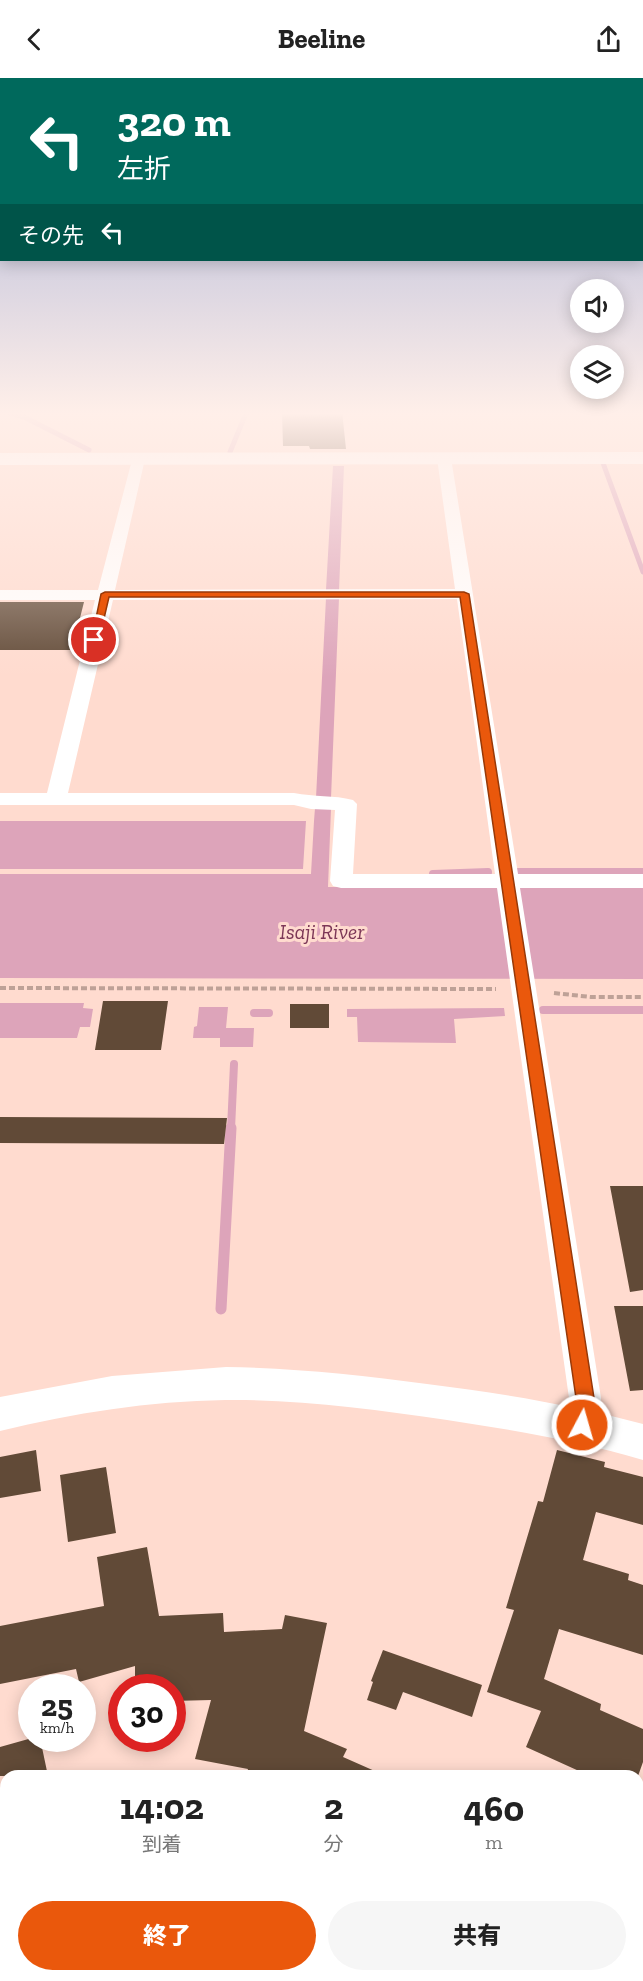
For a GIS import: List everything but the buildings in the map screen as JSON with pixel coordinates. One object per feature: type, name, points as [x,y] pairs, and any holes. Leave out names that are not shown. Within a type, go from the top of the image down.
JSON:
[{"type":"main road","points":[[0,1414],[99,1393],[167,1386],[302,1385],[526,1414],[582,1425],[643,1442]]},
{"type":"street","points":[[56,799],[128,500]]},
{"type":"street","points":[[450,500],[585,1398],[582,1425]]},
{"type":"street","points":[[0,594],[464,594]]},
{"type":"street","points":[[0,799],[294,799],[311,803],[346,804],[341,881],[507,883],[643,881]]},
{"type":"path","points":[[522,986],[591,997],[643,997]]},
{"type":"path","points":[[0,988],[462,989]]},
{"type":"water","points":[[331,500],[343,500],[339,591],[326,590]]},
{"type":"water","points":[[326,598],[339,598],[331,798],[316,798]]},
{"type":"water","name":"Isaji River","points":[[315,808],[331,808],[328,887],[643,887],[643,979],[0,978],[0,821],[314,821]]},
{"type":"water","points":[[0,1003],[84,1003],[83,1008],[93,1009],[90,1027],[80,1027],[77,1038],[0,1038]]},
{"type":"water","points":[[199,1007],[228,1007],[226,1028],[254,1028],[253,1047],[220,1047],[220,1038],[193,1038]]},
{"type":"water","points":[[504,1008],[505,1016],[454,1019],[456,1043],[358,1042],[357,1017],[347,1017],[347,1009]]},
{"type":"pier","points":[[306,821],[314,821],[311,874],[0,874],[0,869],[303,869]]},
{"type":"waterway","points":[[617,500],[643,572]]},
{"type":"waterway","points":[[433,874],[488,872]]},
{"type":"waterway","points":[[518,872],[643,872]]},
{"type":"waterway","points":[[543,1010],[643,1010]]},
{"type":"waterway","points":[[254,1013],[269,1013]]},
{"type":"waterway","points":[[231,1129],[234,1064]]},
{"type":"waterway","points":[[221,1309],[231,1128]]},
{"type":"route","points":[[94,640],[105,594],[464,594],[585,1398],[582,1425]]}]
